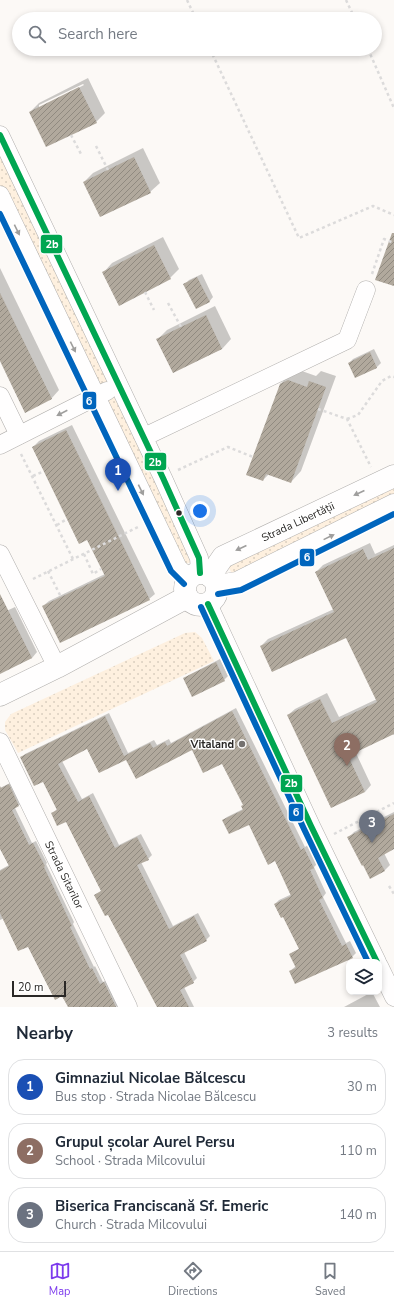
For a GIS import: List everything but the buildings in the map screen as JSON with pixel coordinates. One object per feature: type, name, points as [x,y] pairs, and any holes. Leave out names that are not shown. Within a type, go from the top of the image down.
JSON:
[{"type":"main road","name":"Strada Libertății","points":[[202,586],[223,557],[384,474]]},
{"type":"main road","name":"Strada Libertății","points":[[0,695],[58,667],[202,586],[237,583],[394,505]]},
{"type":"street","points":[[0,135],[144,437],[199,558],[202,586],[311,826],[376,959]]},
{"type":"street","points":[[0,195],[178,568],[202,586]]},
{"type":"street","points":[[144,437],[347,340],[366,290]]},
{"type":"street","points":[[0,396],[11,439],[119,385]]},
{"type":"street","points":[[0,554],[58,667]]},
{"type":"street","name":"Strada Sitarilor","points":[[0,742],[128,1007]]},
{"type":"street","points":[[382,972],[394,997]]},
{"type":"path","points":[[187,0],[193,12]]},
{"type":"path","points":[[346,0],[352,12]]},
{"type":"path","points":[[213,56],[299,238],[373,206],[394,215]]},
{"type":"path","points":[[371,56],[394,108]]},
{"type":"path","points":[[71,135],[81,154]]},
{"type":"path","points":[[96,146],[108,170]]},
{"type":"path","points":[[366,290],[384,239],[394,243]]},
{"type":"path","points":[[145,292],[154,310]]},
{"type":"path","points":[[168,303],[181,327]]},
{"type":"path","points":[[347,419],[358,415],[382,381],[391,376],[394,377]]},
{"type":"path","points":[[318,409],[347,419],[384,474]]},
{"type":"path","points":[[11,439],[33,476],[73,559]]},
{"type":"path","points":[[172,473],[228,448],[253,457]]},
{"type":"path","points":[[33,476],[44,471]]},
{"type":"path","points":[[57,525],[68,519]]},
{"type":"path","points":[[16,587],[144,524]]},
{"type":"path","points":[[84,554],[93,574],[101,569]]},
{"type":"path","points":[[48,571],[61,597]]},
{"type":"path","points":[[330,836],[394,804]]},
{"type":"path","points":[[389,886],[394,894]]},
{"type":"shaded area","points":[[0,135],[199,558],[178,568],[0,195]]},
{"type":"shaded area","points":[[394,476],[394,505],[237,583],[223,557]]},
{"type":"shaded area","points":[[195,632],[202,638],[214,661],[18,753],[5,730],[5,722],[11,714],[185,633]]},
{"type":"transit line","name":"2b","points":[[0,135],[163,478],[199,558],[200,573]]},
{"type":"transit line","name":"6","points":[[0,214],[171,571],[184,584]]},
{"type":"transit line","name":"6","points":[[218,594],[241,590],[394,514]]},
{"type":"transit line","name":"2b","points":[[208,604],[311,826],[376,959]]},
{"type":"transit line","name":"6","points":[[201,607],[304,829],[367,959]]},
{"type":"place","name":"Gimnaziul Nicolae Bălcescu","points":[[118,491]]},
{"type":"place","name":"Vitaland","points":[[242,744]]},
{"type":"place","name":"Grupul școlar Aurel Persu","points":[[347,766]]},
{"type":"place","name":"Biserica Franciscană Sf. Emeric","points":[[372,843]]}]
